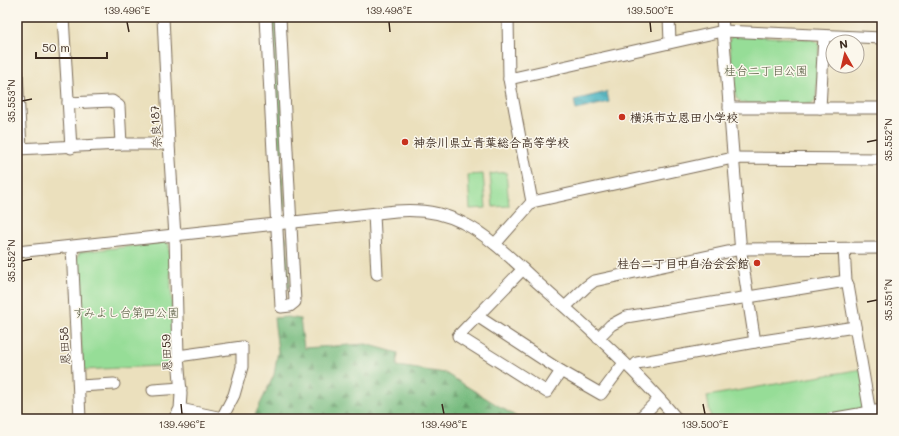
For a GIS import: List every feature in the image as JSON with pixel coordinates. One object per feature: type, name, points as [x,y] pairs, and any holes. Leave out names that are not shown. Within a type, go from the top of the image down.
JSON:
[{"type":"street","points":[[63,17],[71,148]]},
{"type":"street","name":"奈良187","points":[[163,17],[175,236]]},
{"type":"street","points":[[266,17],[276,224],[282,307],[290,306],[295,302],[280,17]]},
{"type":"street","points":[[508,17],[509,79],[532,202]]},
{"type":"street","points":[[669,17],[670,42]]},
{"type":"street","points":[[722,17],[741,249],[747,297],[755,342]]},
{"type":"street","points":[[509,79],[723,31],[882,38]]},
{"type":"street","points":[[820,108],[824,36]]},
{"type":"street","points":[[17,72],[19,149],[71,148],[121,144],[169,144]]},
{"type":"street","points":[[68,103],[112,101],[119,106],[121,144]]},
{"type":"street","points":[[729,108],[882,108]]},
{"type":"street","points":[[495,244],[532,202],[733,158],[882,159]]},
{"type":"street","points":[[17,252],[406,210],[441,214],[464,223],[495,244],[598,338],[627,366],[677,419]]},
{"type":"street","points":[[374,214],[374,268]]},
{"type":"street","name":"恩田59","points":[[174,419],[180,408],[181,388],[178,356],[175,236]]},
{"type":"street","name":"恩田58","points":[[72,247],[80,419]]},
{"type":"street","points":[[565,307],[594,281],[741,249],[882,248]]},
{"type":"street","points":[[844,249],[846,281],[848,285],[870,416]]},
{"type":"street","points":[[523,269],[458,336],[547,392],[562,371]]},
{"type":"street","points":[[598,338],[611,325],[626,317],[846,281]]},
{"type":"street","points":[[477,316],[562,371],[601,394],[627,366],[637,363],[755,342],[855,327]]},
{"type":"street","points":[[178,356],[242,347],[242,367],[234,395],[222,418],[180,408]]},
{"type":"street","points":[[79,386],[114,384]]},
{"type":"street","points":[[154,390],[181,388]]},
{"type":"street","points":[[640,414],[659,399]]},
{"type":"street","points":[[830,419],[870,416],[882,410]]},
{"type":"green space","points":[[271,17],[277,17],[284,146],[281,160],[285,209],[281,212]]},
{"type":"green space","name":"桂台二丁目公園","points":[[732,35],[812,39],[819,44],[816,99],[811,104],[742,103],[736,98],[729,41]]},
{"type":"green space","points":[[506,172],[509,206],[493,207],[490,174]]},
{"type":"green space","points":[[483,174],[486,208],[470,209],[468,175]]},
{"type":"green space","points":[[286,237],[290,287],[287,288],[285,287],[282,239]]},
{"type":"green space","name":"すみよし台第四公園","points":[[167,242],[169,245],[175,365],[83,370],[76,259],[80,252]]},
{"type":"green space","points":[[287,317],[300,319],[304,348],[366,344],[398,353],[397,366],[445,373],[520,419],[253,419],[274,375],[278,351],[274,318]]},
{"type":"green space","points":[[862,369],[870,412],[830,419],[711,419],[707,396]]},
{"type":"water","points":[[607,92],[609,102],[576,110],[574,100]]},
{"type":"place","name":"横浜市立恩田小学校","points":[[622,117]]},
{"type":"place","name":"神奈川県立青葉総合高等学校","points":[[405,142]]},
{"type":"place","name":"桂台二丁目中自治会会館","points":[[757,263]]}]
